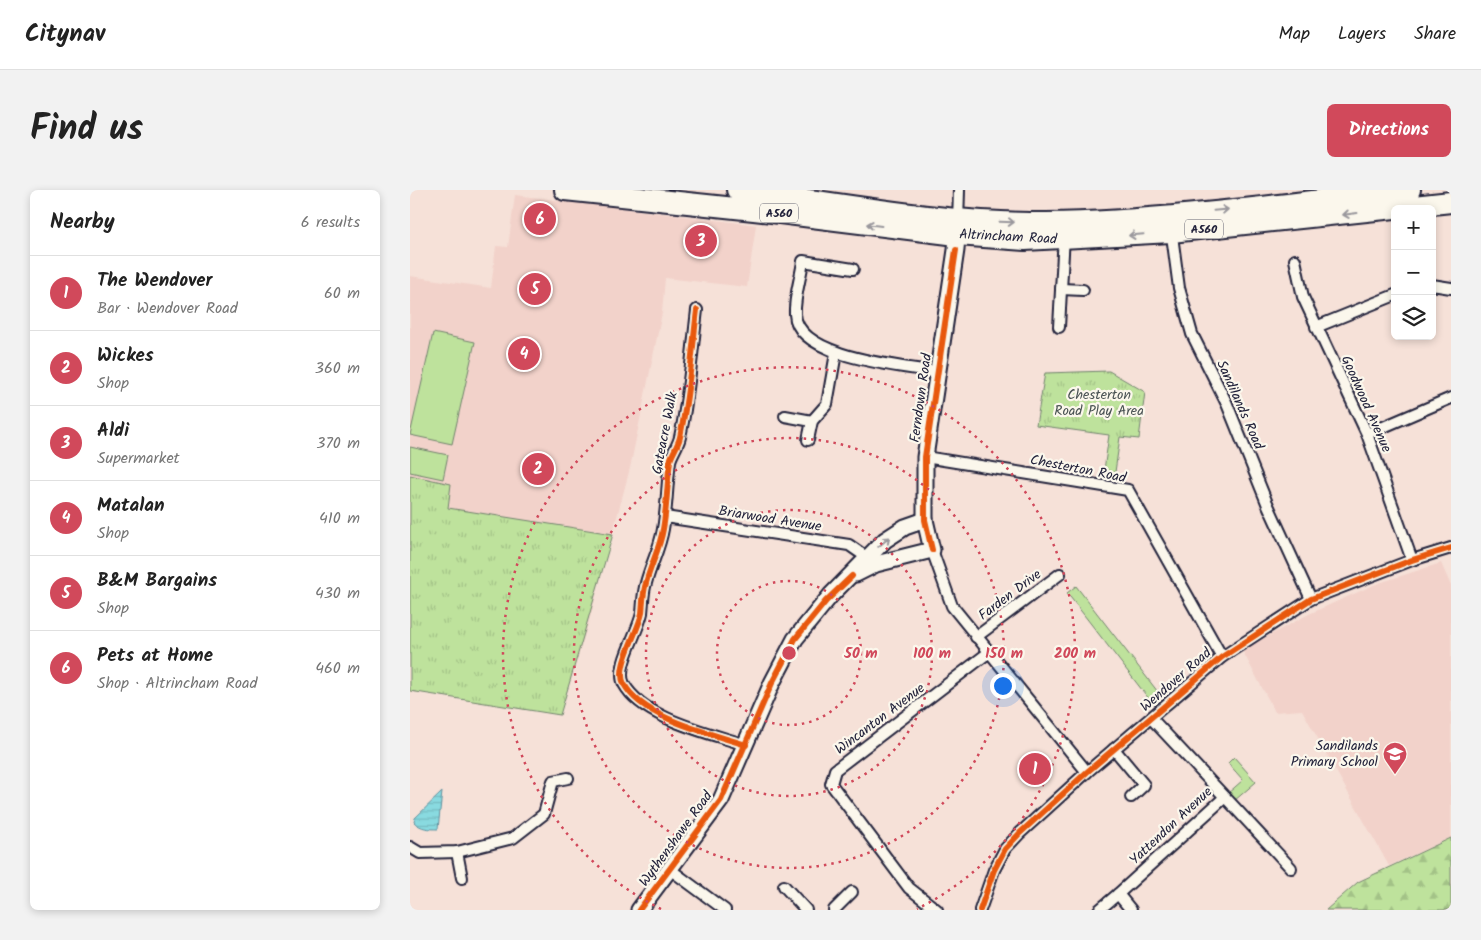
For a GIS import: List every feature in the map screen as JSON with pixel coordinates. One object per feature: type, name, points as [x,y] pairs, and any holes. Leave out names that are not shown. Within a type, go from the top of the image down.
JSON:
[{"type":"highway","name":"Altrincham Road","points":[[565,190],[745,209],[958,227]]},
{"type":"highway","name":"Altrincham Road","points":[[737,190],[882,209],[1025,240],[1064,231],[1171,224],[1388,197],[1410,190]]},
{"type":"highway","name":"Altrincham Road","points":[[1388,197],[1451,202]]},
{"type":"main road","name":"Ferndown Road","points":[[932,550],[925,520],[925,456],[958,227]]},
{"type":"main road","name":"Wythenshawe Road","points":[[639,910],[671,870],[721,800],[772,682],[795,639],[812,617],[852,576],[872,560],[885,540],[905,527],[925,520]]},
{"type":"main road","points":[[872,560],[932,550]]},
{"type":"street","points":[[958,227],[959,190]]},
{"type":"street","name":"Sandilands Road","points":[[1171,224],[1179,288],[1192,334],[1227,404],[1267,503],[1311,600]]},
{"type":"street","points":[[1059,326],[1064,231]]},
{"type":"street","name":"Goodwood Avenue","points":[[1295,260],[1303,297],[1367,434],[1412,560]]},
{"type":"street","points":[[853,269],[803,261],[795,315],[799,328],[807,339],[836,353],[936,372]]},
{"type":"street","points":[[1436,286],[1451,288]]},
{"type":"street","points":[[1061,289],[1083,290]]},
{"type":"street","points":[[1316,326],[1391,297]]},
{"type":"street","name":"Gateacre Walk","points":[[697,310],[680,439],[670,459],[665,517],[659,549],[646,584],[638,627],[623,661],[622,681],[629,693],[640,703],[658,713],[746,745]]},
{"type":"street","points":[[808,440],[812,421],[827,404],[836,353]]},
{"type":"street","points":[[1367,434],[1451,398]]},
{"type":"street","points":[[785,416],[812,421]]},
{"type":"street","name":"Chesterton Road","points":[[925,456],[1128,490],[1222,657]]},
{"type":"street","name":"Briarwood Avenue","points":[[665,517],[849,545],[872,560]]},
{"type":"street","name":"Wendover Road","points":[[980,910],[988,885],[1006,850],[1038,815],[1222,657],[1311,600],[1412,560],[1451,548]]},
{"type":"street","name":"Ferndown Road","points":[[932,550],[952,606],[988,653],[1087,772]]},
{"type":"street","name":"Farden Drive","points":[[976,637],[1060,574]]},
{"type":"street","name":"Wincanton Avenue","points":[[937,910],[909,888],[831,784],[835,770],[988,653]]},
{"type":"street","name":"Yattendon Avenue","points":[[1099,910],[1225,797],[1151,718]]},
{"type":"street","points":[[1114,749],[1144,785],[1131,797]]},
{"type":"street","points":[[410,847],[420,853],[457,852],[513,838],[544,814],[553,781],[568,778]]},
{"type":"street","points":[[1225,797],[1291,868]]},
{"type":"street","points":[[457,852],[462,878]]},
{"type":"street","points":[[671,870],[725,910]]},
{"type":"street","points":[[784,886],[806,910]]},
{"type":"street","points":[[834,910],[852,892]]},
{"type":"street","points":[[1118,894],[1132,910]]},
{"type":"shaded area","points":[[515,195],[756,225],[747,287],[665,278],[662,313],[630,468],[591,614],[560,715],[410,691],[410,276],[491,288],[496,246],[508,247]]},
{"type":"shaded area","name":"Sandilands Primary School","points":[[1441,563],[1451,586],[1451,838],[1389,866],[1302,710],[1275,712],[1242,650],[1309,614],[1376,584]]},
{"type":"green space","points":[[433,333],[475,342],[452,444],[410,435]]},
{"type":"green space","name":"Chesterton Road Play Area","points":[[1109,371],[1145,392],[1139,439],[1120,437],[1114,479],[1103,477],[1109,435],[1036,425],[1045,373]]},
{"type":"green space","points":[[410,447],[448,455],[443,479],[410,472]]},
{"type":"green space","points":[[410,475],[451,484],[448,508],[613,534],[560,715],[410,691]]},
{"type":"green space","points":[[1076,586],[1158,692],[1149,699],[1067,593]]},
{"type":"green space","points":[[1234,757],[1256,782],[1234,801],[1227,794],[1243,780],[1228,763]]},
{"type":"green space","points":[[1451,838],[1451,910],[1326,910],[1358,882]]},
{"type":"water","points":[[442,792],[438,829],[419,826],[414,822],[415,818]]},
{"type":"cycle path","points":[[932,550],[925,520],[925,457],[956,250]]},
{"type":"cycle path","points":[[697,310],[686,406],[679,440],[670,461],[662,536],[645,586],[640,621],[625,659],[622,677],[624,684],[633,696],[661,716],[697,730],[746,745]]},
{"type":"cycle path","points":[[980,910],[994,870],[1005,849],[1020,833],[1087,772],[1222,657],[1311,599],[1412,560],[1451,548]]},
{"type":"cycle path","points":[[639,910],[721,800],[772,683],[795,639],[826,601],[852,576]]},
{"type":"place","name":"Pets at Home","points":[[540,219]]},
{"type":"place","name":"Aldi","points":[[701,241]]},
{"type":"place","name":"B&M Bargains","points":[[535,289]]},
{"type":"place","name":"Matalan","points":[[524,354]]},
{"type":"place","name":"Wickes","points":[[538,469]]},
{"type":"place","name":"The Wendover","points":[[1035,769]]},
{"type":"place","name":"Sandilands Primary School","points":[[1395,775]]}]
